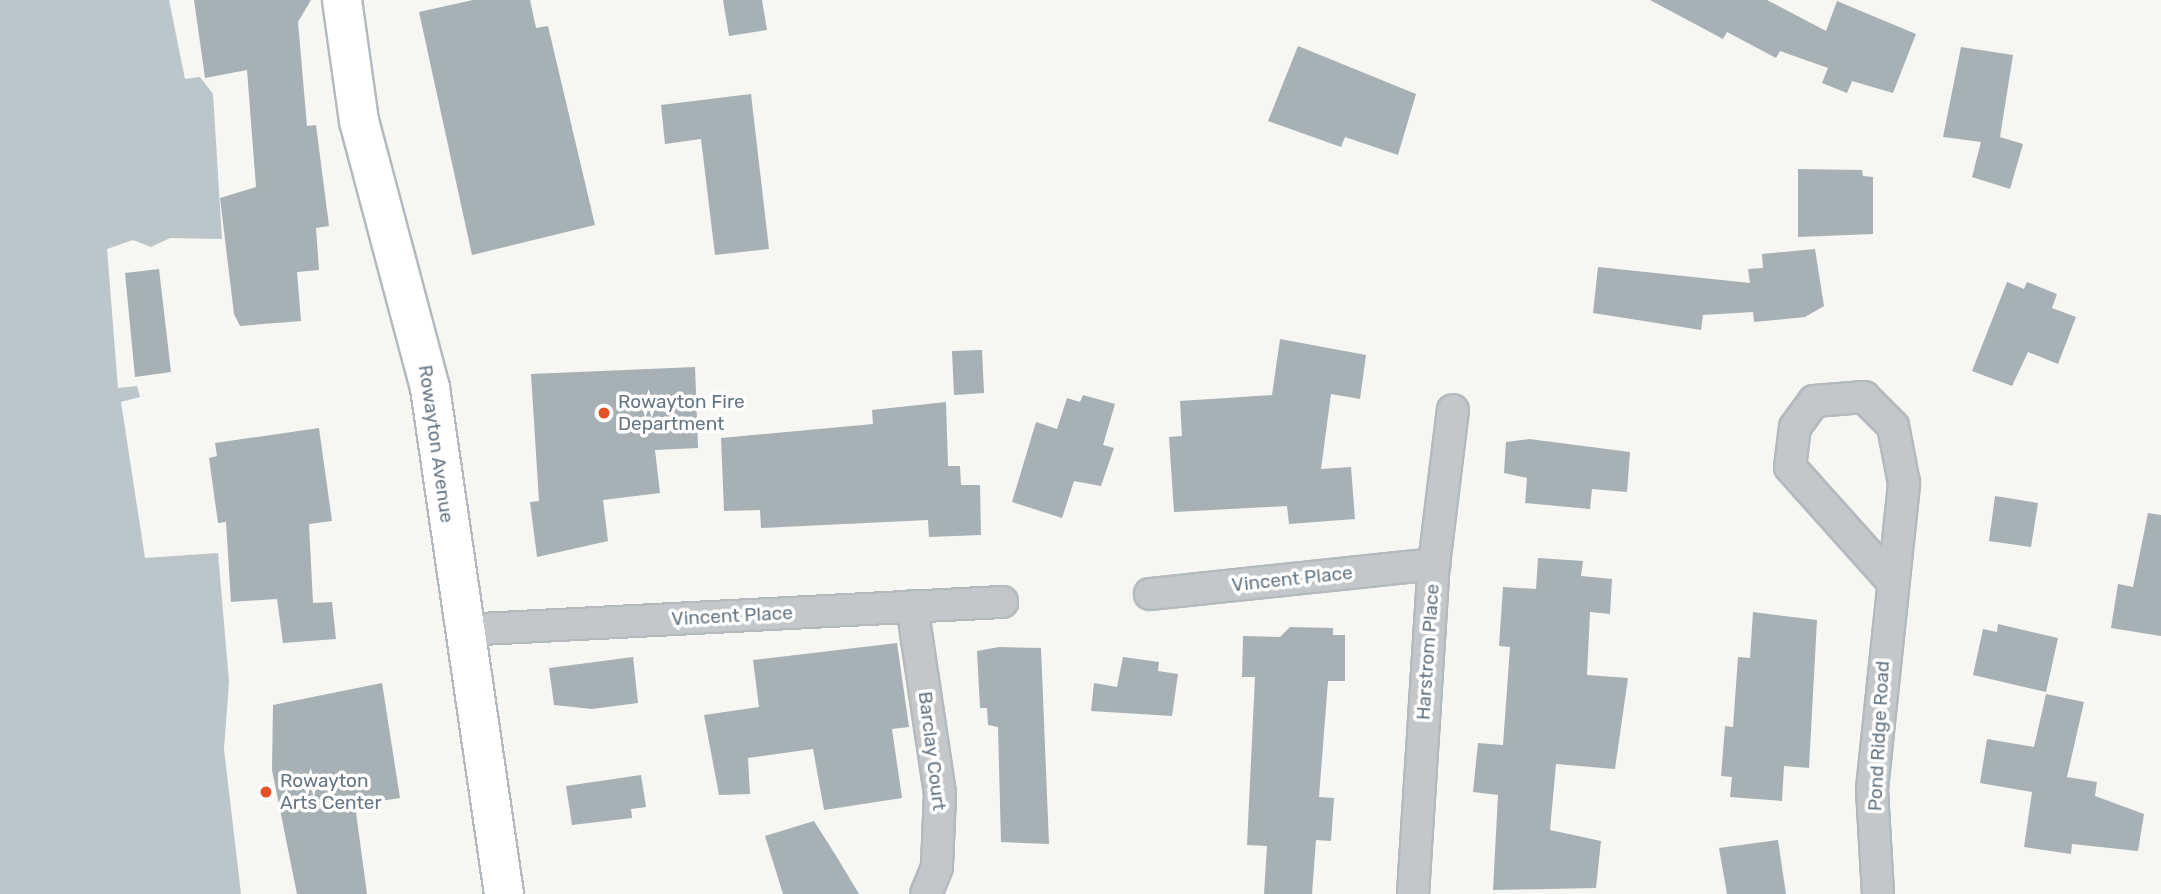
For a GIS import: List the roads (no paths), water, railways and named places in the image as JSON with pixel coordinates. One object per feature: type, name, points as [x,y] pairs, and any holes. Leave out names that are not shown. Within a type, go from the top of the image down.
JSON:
[{"type":"main road","name":"Rowayton Avenue","points":[[342,0],[359,121],[422,349],[461,630],[504,894]]},
{"type":"street","name":"Pond Ridge Road","points":[[1878,894],[1872,789],[1890,579],[1904,483],[1893,426],[1864,397],[1814,401],[1795,427],[1790,467],[1890,579]]},
{"type":"street","name":"Harstrom Place","points":[[1413,894],[1434,564],[1452,410]]},
{"type":"street","name":"Vincent Place","points":[[1150,594],[1434,564]]},
{"type":"street","name":"Vincent Place","points":[[461,630],[1002,602]]},
{"type":"street","name":"Barclay Court","points":[[912,606],[940,794],[937,867],[926,894]]},
{"type":"place","name":"Rowayton Fire Department","points":[[604,413]]},
{"type":"place","name":"Rowayton Arts Center","points":[[266,792]]}]
